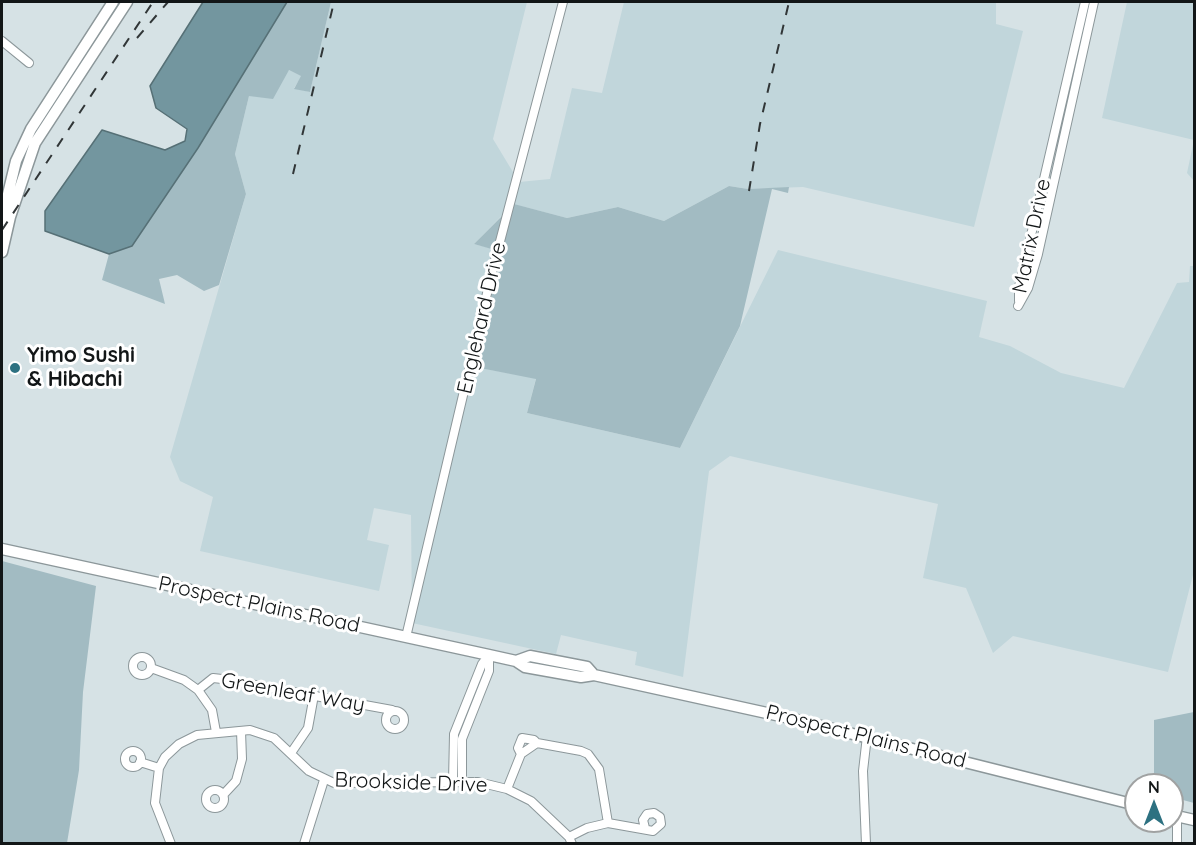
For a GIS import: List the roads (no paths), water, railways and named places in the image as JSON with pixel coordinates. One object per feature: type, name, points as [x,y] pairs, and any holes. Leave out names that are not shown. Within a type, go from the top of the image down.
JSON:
[{"type":"street","points":[[2,219],[16,161],[31,129],[113,2]]},
{"type":"street","points":[[2,252],[10,217],[35,143],[127,2]]},
{"type":"street","name":"Englehard Drive","points":[[406,637],[493,268],[563,2]]},
{"type":"street","name":"Matrix Drive","points":[[1085,2],[1019,287],[1018,306],[1028,288],[1038,254],[1094,2]]},
{"type":"street","points":[[2,41],[30,63]]},
{"type":"street","name":"Prospect Plains Road","points":[[2,549],[516,661],[530,656],[587,667],[594,675],[867,736],[1124,803]]},
{"type":"street","points":[[462,782],[462,739],[486,679],[489,655]]},
{"type":"street","points":[[453,782],[454,734],[482,664],[489,655]]},
{"type":"street","points":[[151,668],[184,680],[198,690],[212,710],[216,732]]},
{"type":"street","name":"Greenleaf Way","points":[[198,690],[213,678],[392,710]]},
{"type":"street","points":[[291,753],[308,728],[314,695]]},
{"type":"street","points":[[223,795],[236,781],[242,759],[241,731]]},
{"type":"street","name":"Brookside Drive","points":[[159,768],[179,744],[197,735],[241,731],[265,734],[291,753],[309,771],[324,780],[341,784],[462,782],[507,789],[531,801],[570,840]]},
{"type":"street","points":[[866,843],[863,771],[867,736]]},
{"type":"street","points":[[521,754],[518,748],[522,738],[534,740],[537,743],[581,750],[595,761],[599,769],[608,823]]},
{"type":"street","points":[[507,789],[521,754],[537,743]]},
{"type":"street","points":[[140,762],[159,768],[156,803],[168,842]]},
{"type":"street","points":[[304,843],[324,780]]},
{"type":"street","points":[[570,840],[587,828],[608,823],[645,828]]},
{"type":"railway","points":[[2,230],[153,2]]},
{"type":"railway","points":[[137,38],[168,2]]},
{"type":"railway","points":[[293,174],[334,2]]},
{"type":"railway","points":[[749,191],[760,124],[789,2]]},
{"type":"place","name":"Yimo Sushi & Hibachi","points":[[15,368]]}]
